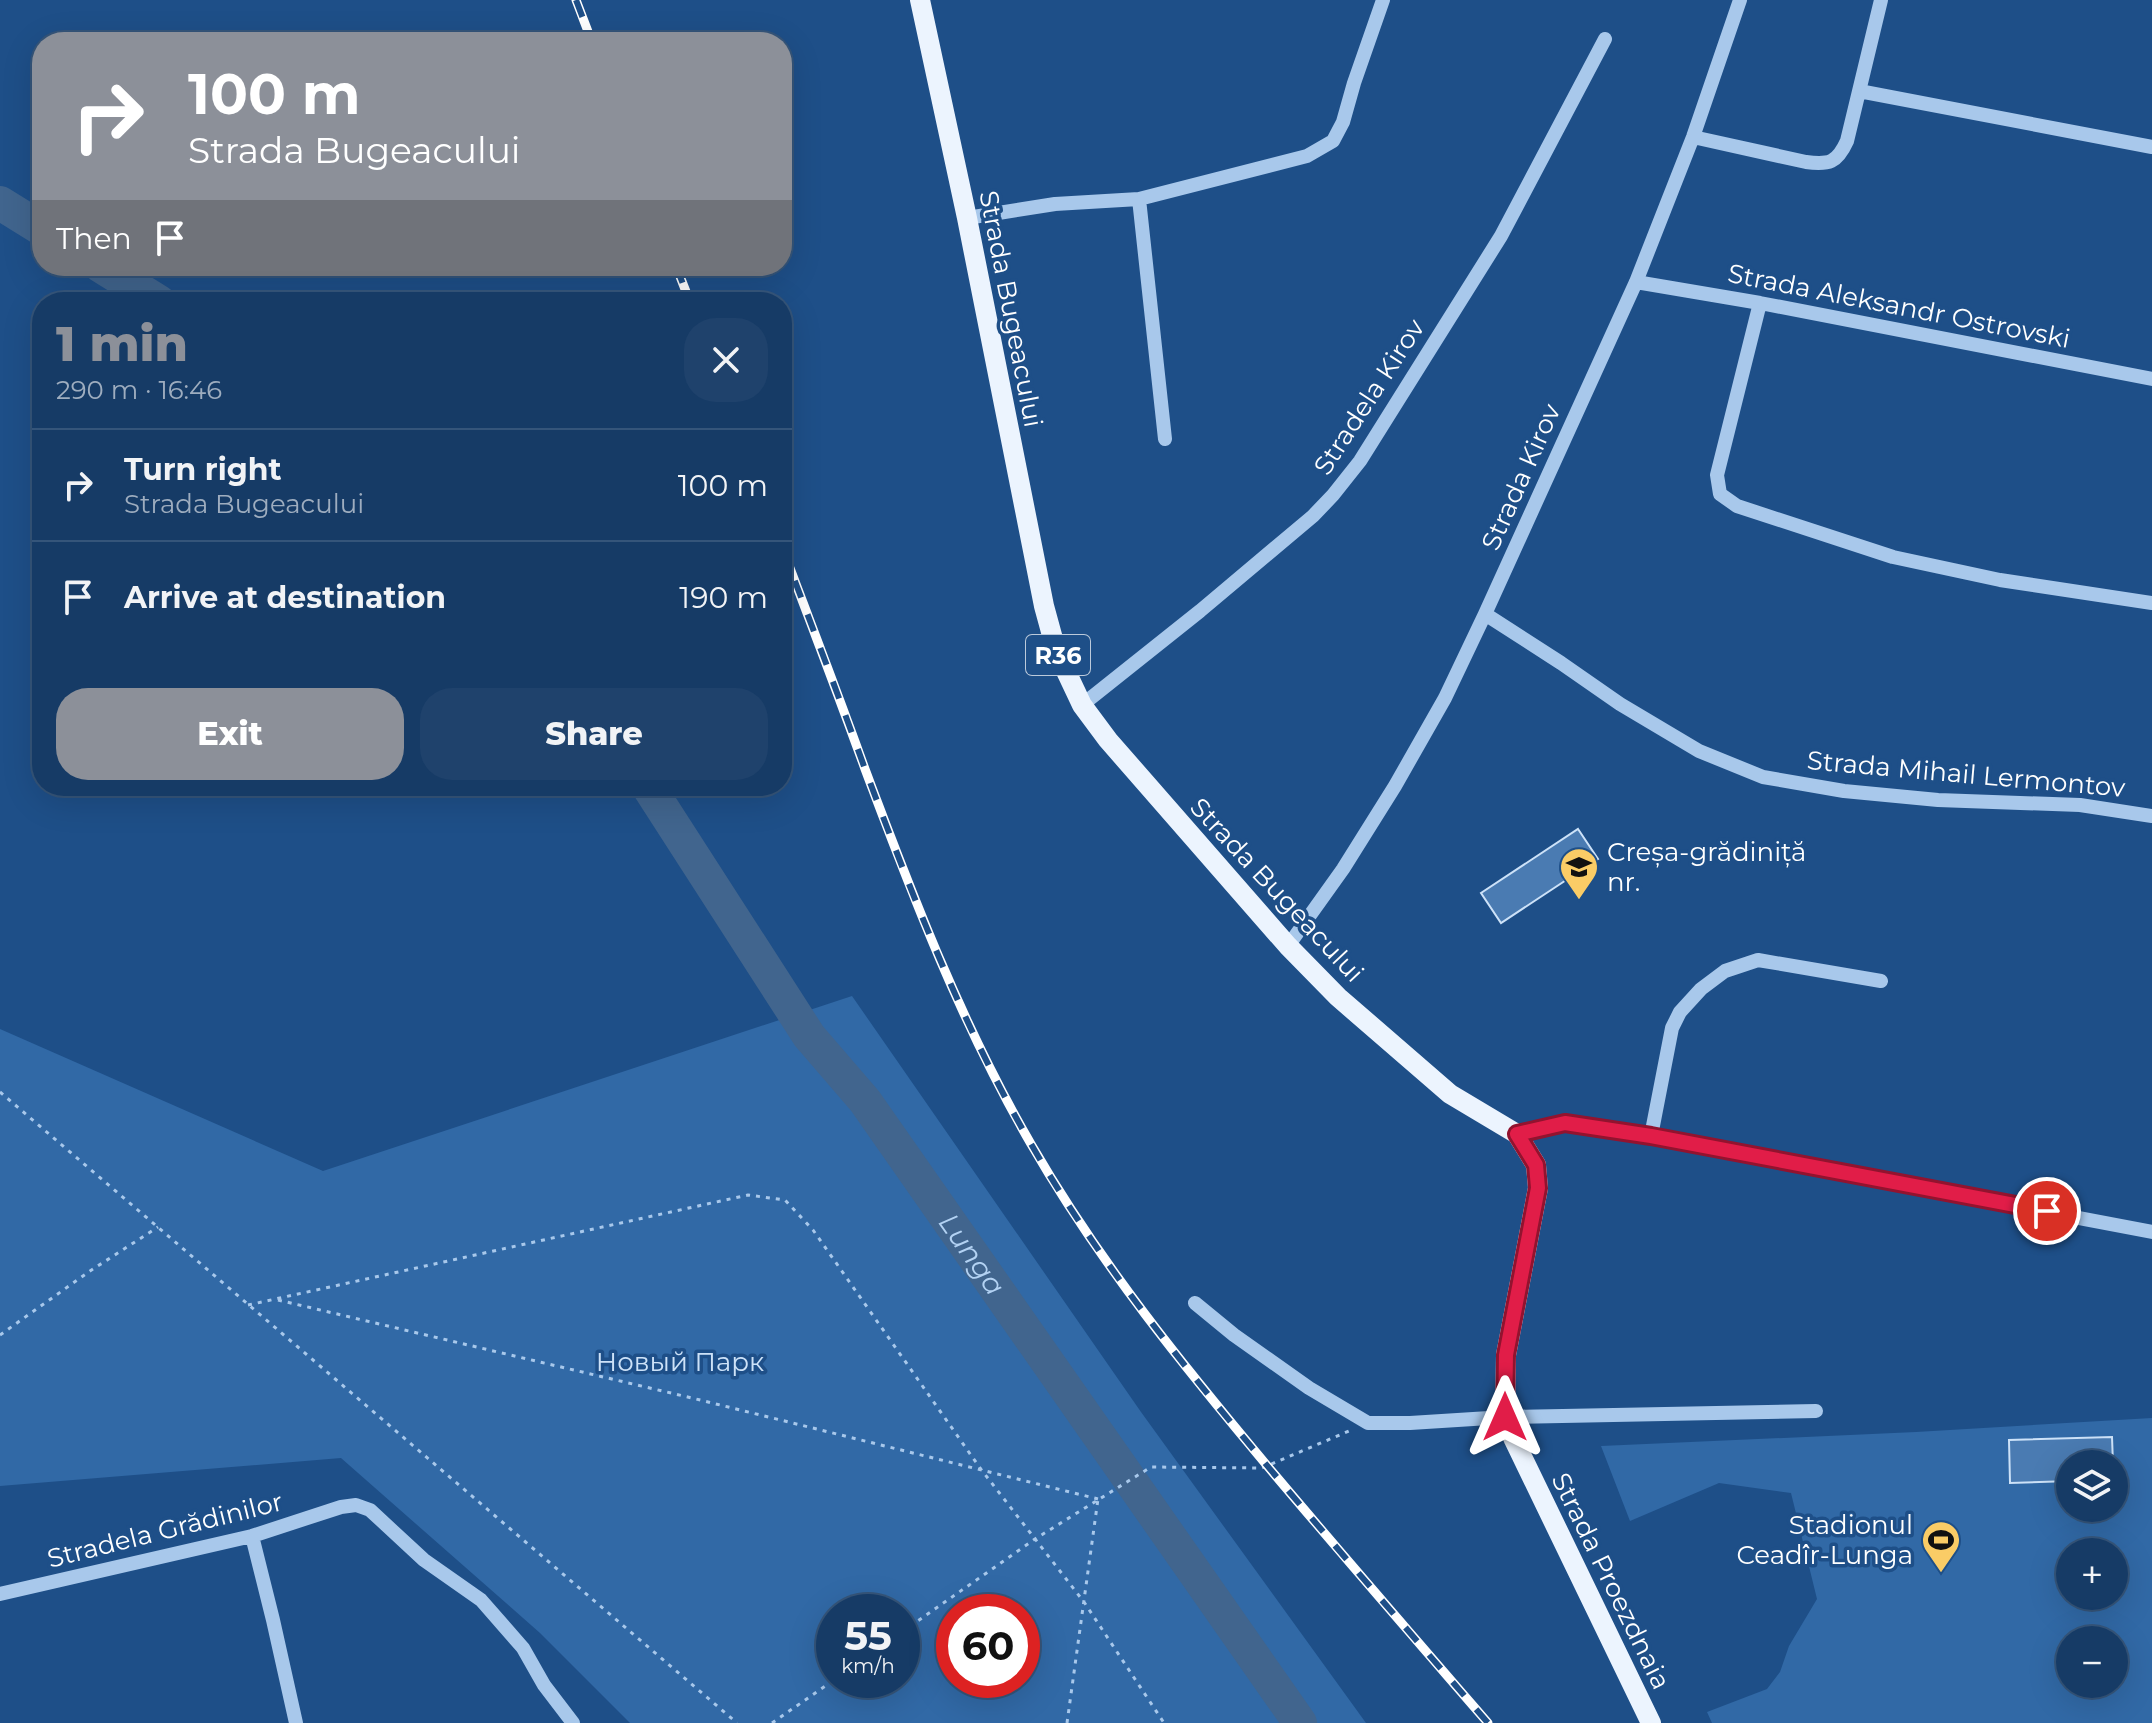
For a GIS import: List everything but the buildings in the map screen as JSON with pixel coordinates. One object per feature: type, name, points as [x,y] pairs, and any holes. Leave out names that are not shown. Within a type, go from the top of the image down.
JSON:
[{"type":"main road","name":"Strada Bugeacului","points":[[920,0],[1044,606],[1056,650],[1082,705],[1129,767],[1288,946],[1338,997],[1450,1094],[1517,1134]]},
{"type":"main road","name":"Strada Proezdnaia","points":[[1517,1134],[1536,1165],[1538,1188],[1506,1355],[1505,1417],[1651,1723]]},
{"type":"street","points":[[967,218],[1055,204],[1139,199],[1307,156],[1333,141],[1343,122],[1383,0]]},
{"type":"street","name":"Strada Kirov","points":[[1288,946],[1343,869],[1445,698],[1636,282],[1693,137],[1740,0]]},
{"type":"street","points":[[1693,137],[1821,164],[1834,160],[1847,141],[1881,0]]},
{"type":"street","name":"Stradela Kirov","points":[[1082,705],[1313,516],[1360,461],[1501,236],[1605,39]]},
{"type":"street","points":[[1859,91],[2152,147]]},
{"type":"street","points":[[1139,199],[1165,439]]},
{"type":"street","name":"Strada Aleksandr Ostrovski","points":[[1636,282],[2152,379]]},
{"type":"street","points":[[1760,303],[1717,475],[1720,494],[1737,506],[1893,557],[2000,580],[2152,603]]},
{"type":"street","name":"Strada Mihail Lermontov","points":[[1485,614],[1620,704],[1699,751],[1763,777],[1844,791],[1938,800],[2080,805],[2152,816]]},
{"type":"street","points":[[1651,1136],[1672,1028],[1680,1012],[1701,989],[1725,971],[1758,960],[1881,981]]},
{"type":"street","points":[[1517,1134],[1565,1123],[1651,1136],[2152,1232]]},
{"type":"street","points":[[1195,1303],[1309,1388],[1368,1423],[1816,1411]]},
{"type":"street","name":"Stradela Grădinilor","points":[[0,1594],[252,1536],[356,1505],[381,1518],[424,1560],[481,1600],[523,1648],[544,1685],[573,1723]]},
{"type":"street","points":[[252,1536],[296,1723]]},
{"type":"path","points":[[0,1092],[737,1723]]},
{"type":"path","points":[[248,1305],[748,1195],[785,1200],[813,1230],[980,1468],[1084,1602],[1164,1723]]},
{"type":"path","points":[[0,1335],[158,1227]]},
{"type":"path","points":[[274,1299],[1098,1499]]},
{"type":"path","points":[[920,1619],[1035,1539],[1151,1467],[1262,1468],[1368,1423]]},
{"type":"path","points":[[1067,1723],[1098,1499]]},
{"type":"path","points":[[772,1723],[816,1692]]},
{"type":"green space","name":"Новый Парк","points":[[852,996],[1141,1412],[1366,1723],[630,1723],[540,1633],[341,1458],[0,1486],[0,1029],[323,1171]]},
{"type":"green space","name":"Stadionul Ceadîr-Lunga","points":[[2152,1418],[2152,1723],[1712,1723],[1707,1712],[1767,1689],[1780,1672],[1789,1646],[1817,1599],[1791,1493],[1719,1483],[1630,1521],[1601,1446]]},
{"type":"waterway","name":"Lunga","points":[[0,203],[32,223]]},
{"type":"waterway","name":"Lunga","points":[[117,276],[143,292]]},
{"type":"waterway","name":"Lunga","points":[[654,796],[809,1036],[865,1101],[1300,1723]]},
{"type":"railway","points":[[576,0],[588,32]]},
{"type":"railway","points":[[680,276],[686,292]]},
{"type":"railway","points":[[792,574],[940,960],[1006,1099],[1058,1189],[1115,1274],[1177,1355],[1301,1506],[1488,1723]]},
{"type":"place","name":"Creșa-grădiniță nr.","points":[[1579,901]]},
{"type":"place","name":"Stadionul Ceadîr-Lunga","points":[[1941,1574]]},
{"type":"route","points":[[1505,1417],[1506,1355],[1538,1188],[1536,1165],[1517,1134],[1565,1123],[1651,1136],[2047,1211]]}]
